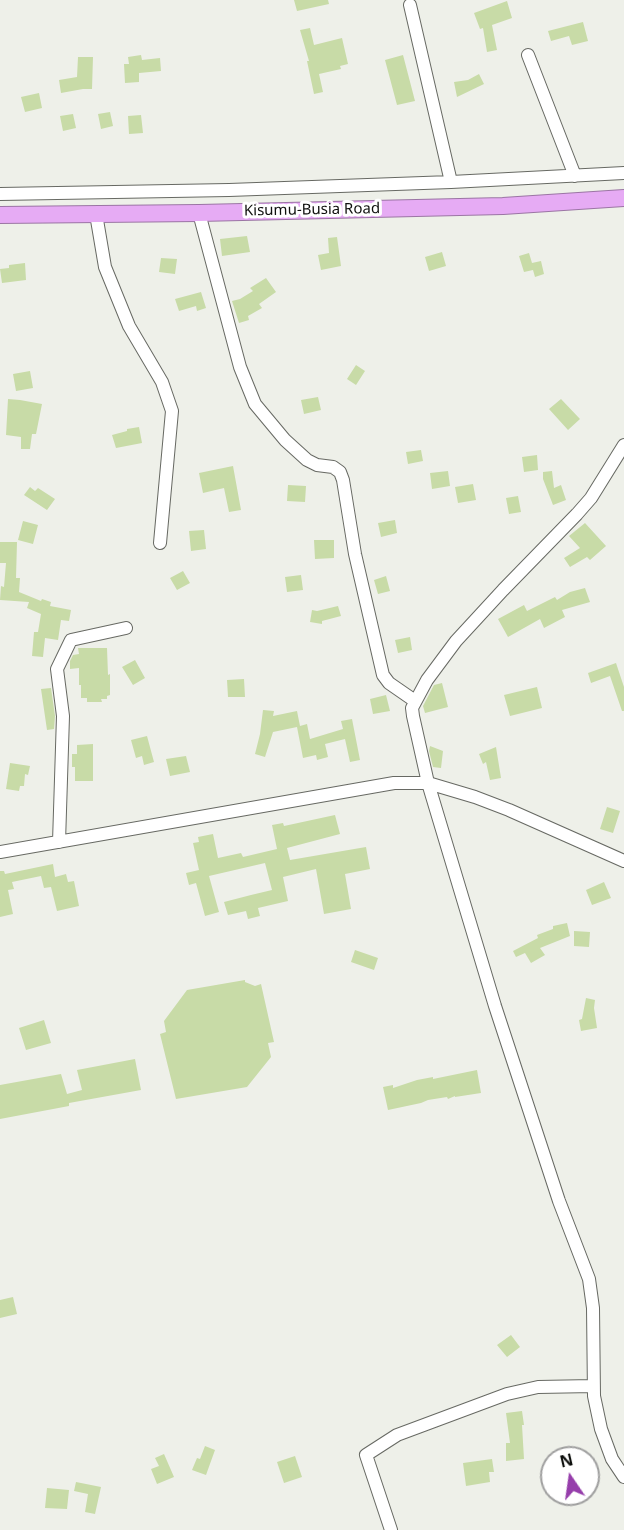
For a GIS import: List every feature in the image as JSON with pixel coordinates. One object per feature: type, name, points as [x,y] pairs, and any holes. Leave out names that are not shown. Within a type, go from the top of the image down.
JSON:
[{"type":"highway","name":"Kisumu-Busia Road","points":[[0,215],[503,206],[624,198]]},
{"type":"street","points":[[410,5],[451,182]]},
{"type":"street","points":[[528,55],[575,176]]},
{"type":"street","points":[[0,194],[229,190],[624,173]]},
{"type":"street","points":[[199,213],[240,367],[255,404],[285,440],[307,460],[317,465],[333,467],[340,472],[355,554],[383,675],[388,683],[415,701]]},
{"type":"street","points":[[96,214],[105,267],[129,326],[162,382],[172,411],[160,543]]},
{"type":"street","points":[[624,446],[591,498],[456,641],[427,680],[412,708],[428,783],[499,1017],[559,1201],[589,1279],[593,1308],[594,1396],[601,1430],[612,1459],[624,1477]]},
{"type":"street","points":[[59,842],[63,716],[57,669],[71,640],[126,628]]},
{"type":"street","points":[[0,852],[394,783],[428,783],[509,810],[624,861]]},
{"type":"street","points":[[391,1530],[366,1455],[397,1435],[507,1394],[538,1388],[593,1386]]},
{"type":"building","points":[[294,0],[328,0],[329,4],[297,11]]},
{"type":"building","points":[[507,1],[512,18],[492,25],[497,50],[487,52],[483,28],[480,29],[474,13]]},
{"type":"building","points":[[583,22],[588,41],[572,45],[569,36],[551,41],[548,31]]},
{"type":"building","points":[[310,28],[314,45],[342,38],[348,64],[340,66],[341,69],[319,74],[323,92],[314,94],[307,61],[309,61],[300,30]]},
{"type":"building","points":[[141,55],[142,60],[160,58],[161,71],[139,73],[139,82],[125,83],[124,64],[129,64],[128,57]]},
{"type":"building","points":[[403,55],[415,101],[397,105],[385,60]]},
{"type":"building","points":[[78,57],[93,57],[92,89],[61,93],[59,80],[77,77]]},
{"type":"building","points":[[479,74],[484,84],[457,97],[454,82],[468,80]]},
{"type":"building","points":[[39,93],[42,108],[25,112],[21,97]]},
{"type":"building","points":[[110,112],[113,126],[101,129],[98,114]]},
{"type":"building","points":[[73,114],[76,128],[63,131],[60,116]]},
{"type":"building","points":[[141,115],[143,133],[129,134],[128,116]]},
{"type":"building","points":[[247,236],[250,252],[222,256],[220,239]]},
{"type":"building","points":[[337,237],[341,266],[321,270],[318,255],[329,253],[328,238]]},
{"type":"building","points":[[442,252],[446,266],[429,271],[425,257]]},
{"type":"building","points":[[529,253],[532,263],[541,261],[544,274],[535,277],[533,270],[524,272],[519,256]]},
{"type":"building","points":[[161,258],[177,259],[175,274],[159,272]]},
{"type":"building","points":[[25,263],[26,280],[2,283],[0,269]]},
{"type":"building","points":[[266,278],[276,292],[259,304],[262,308],[248,316],[249,320],[239,323],[232,301],[253,291],[250,288]]},
{"type":"building","points":[[201,292],[206,308],[197,311],[196,306],[179,311],[175,299]]},
{"type":"building","points":[[356,365],[365,371],[356,385],[347,379]]},
{"type":"building","points":[[30,371],[33,388],[16,391],[13,374]]},
{"type":"building","points":[[318,397],[321,410],[304,414],[301,400]]},
{"type":"building","points":[[8,399],[42,404],[36,434],[32,434],[30,449],[21,449],[21,437],[6,435]]},
{"type":"building","points":[[561,399],[580,419],[568,430],[549,409]]},
{"type":"building","points":[[139,427],[142,443],[116,448],[112,435]]},
{"type":"building","points":[[421,450],[423,461],[408,464],[406,452]]},
{"type":"building","points":[[537,455],[538,470],[524,472],[522,457]]},
{"type":"building","points":[[233,466],[241,510],[229,512],[224,488],[203,493],[199,473]]},
{"type":"building","points":[[448,471],[450,486],[432,489],[430,473]]},
{"type":"building","points":[[552,471],[554,488],[561,485],[566,500],[553,505],[543,479],[543,472]]},
{"type":"building","points":[[473,484],[476,500],[458,503],[455,487]]},
{"type":"building","points":[[288,485],[306,486],[305,502],[287,501]]},
{"type":"building","points":[[30,487],[35,491],[38,488],[55,499],[47,510],[24,495]]},
{"type":"building","points":[[518,496],[521,512],[509,514],[506,498]]},
{"type":"building","points":[[395,520],[397,533],[381,537],[378,523]]},
{"type":"building","points":[[23,521],[38,525],[33,544],[18,540]]},
{"type":"building","points":[[585,523],[606,546],[590,560],[587,557],[570,567],[564,558],[580,548],[569,536]]},
{"type":"building","points":[[204,530],[206,549],[191,551],[189,531]]},
{"type":"building","points":[[314,540],[334,540],[334,558],[315,559]]},
{"type":"building","points":[[0,542],[17,542],[16,578],[20,578],[19,592],[41,601],[42,599],[51,602],[50,606],[71,610],[69,621],[61,620],[58,640],[45,638],[43,657],[32,656],[34,632],[38,632],[41,614],[27,608],[29,602],[0,600],[1,586],[4,587],[6,563],[0,563]]},
{"type":"building","points":[[183,571],[190,583],[177,590],[170,578]]},
{"type":"building","points":[[301,575],[303,590],[287,592],[285,577]]},
{"type":"building","points":[[386,576],[390,591],[378,594],[374,580]]},
{"type":"building","points":[[585,588],[590,602],[562,610],[565,617],[544,628],[540,619],[508,637],[498,619],[524,605],[527,611],[555,597],[557,600],[570,592]]},
{"type":"building","points":[[338,606],[341,616],[322,621],[322,624],[310,622],[312,610]]},
{"type":"building","points":[[410,637],[412,650],[398,653],[395,640]]},
{"type":"building","points":[[78,648],[107,648],[110,695],[107,699],[101,699],[102,702],[87,702],[87,698],[81,698],[79,668],[70,669],[73,655],[79,654]]},
{"type":"building","points":[[135,660],[145,678],[133,685],[122,667]]},
{"type":"building","points":[[616,663],[624,687],[624,711],[622,711],[610,676],[591,683],[588,673]]},
{"type":"building","points":[[244,679],[245,697],[228,697],[227,680]]},
{"type":"building","points":[[442,683],[448,707],[425,713],[423,706],[434,685]]},
{"type":"building","points":[[537,687],[542,708],[510,716],[504,695]]},
{"type":"building","points":[[51,688],[55,716],[54,729],[47,730],[41,689]]},
{"type":"building","points":[[386,695],[390,711],[373,714],[370,699]]},
{"type":"building","points":[[263,710],[274,711],[273,716],[297,711],[300,726],[307,724],[310,739],[343,729],[341,721],[352,719],[360,760],[350,762],[345,739],[325,744],[328,757],[317,760],[316,755],[303,758],[297,727],[273,732],[265,757],[255,754]]},
{"type":"building","points":[[147,736],[154,762],[144,765],[142,756],[136,758],[131,740]]},
{"type":"building","points":[[93,744],[93,781],[75,781],[72,754],[77,754],[77,745]]},
{"type":"building","points":[[430,746],[443,751],[441,768],[433,767]]},
{"type":"building","points":[[496,747],[501,778],[490,780],[486,762],[483,764],[479,754]]},
{"type":"building","points":[[186,756],[190,772],[170,776],[166,759]]},
{"type":"building","points":[[10,763],[30,766],[28,775],[25,774],[24,786],[20,786],[19,791],[6,789]]},
{"type":"building","points":[[607,807],[620,811],[613,833],[600,829]]},
{"type":"building","points":[[335,815],[340,834],[287,848],[290,860],[366,847],[370,869],[345,874],[351,909],[324,914],[316,869],[283,877],[288,901],[258,908],[260,916],[248,919],[246,911],[228,915],[224,902],[272,890],[265,863],[209,876],[219,912],[205,916],[196,883],[189,885],[186,873],[199,870],[193,843],[199,842],[198,837],[213,834],[218,858],[241,853],[243,857],[277,849],[272,825],[283,823],[284,826]]},
{"type":"building","points":[[53,864],[55,877],[66,874],[68,882],[74,881],[79,906],[57,911],[51,887],[44,888],[41,876],[12,882],[14,889],[8,890],[13,914],[0,917],[0,871],[4,871],[5,874]]},
{"type":"building","points":[[604,882],[611,898],[592,905],[586,890]]},
{"type":"building","points":[[567,923],[570,936],[540,948],[545,955],[531,963],[525,953],[516,957],[513,951],[538,938],[537,935],[553,929],[553,926]]},
{"type":"building","points":[[574,931],[590,932],[589,947],[574,946]]},
{"type":"building","points":[[355,950],[378,958],[374,970],[351,962]]},
{"type":"building","points":[[245,980],[255,986],[261,984],[274,1042],[268,1043],[271,1057],[247,1087],[176,1099],[160,1034],[166,1032],[164,1021],[187,990]]},
{"type":"building","points":[[586,998],[595,1000],[597,1028],[581,1031],[579,1020],[582,1019]]},
{"type":"building","points":[[44,1020],[51,1043],[26,1050],[19,1028]]},
{"type":"building","points":[[135,1059],[141,1090],[0,1119],[0,1085],[61,1074],[67,1094],[82,1090],[77,1070]]},
{"type":"building","points":[[477,1070],[481,1093],[428,1100],[388,1110],[383,1087],[393,1085],[393,1088],[417,1080]]},
{"type":"building","points":[[13,1297],[17,1314],[0,1318],[0,1300]]},
{"type":"building","points":[[511,1335],[520,1347],[507,1357],[497,1345]]},
{"type":"building","points":[[522,1411],[524,1459],[506,1461],[506,1443],[510,1443],[506,1413]]},
{"type":"building","points":[[205,1446],[215,1450],[206,1475],[192,1470]]},
{"type":"building","points":[[164,1454],[174,1477],[157,1484],[151,1469],[159,1466],[155,1458]]},
{"type":"building","points":[[295,1456],[302,1477],[284,1483],[277,1462]]},
{"type":"building","points":[[492,1459],[494,1472],[489,1472],[490,1482],[466,1486],[463,1463]]},
{"type":"building","points":[[76,1482],[101,1487],[95,1514],[85,1512],[88,1494],[74,1491]]},
{"type":"building","points":[[47,1488],[69,1490],[67,1509],[45,1508]]}]
